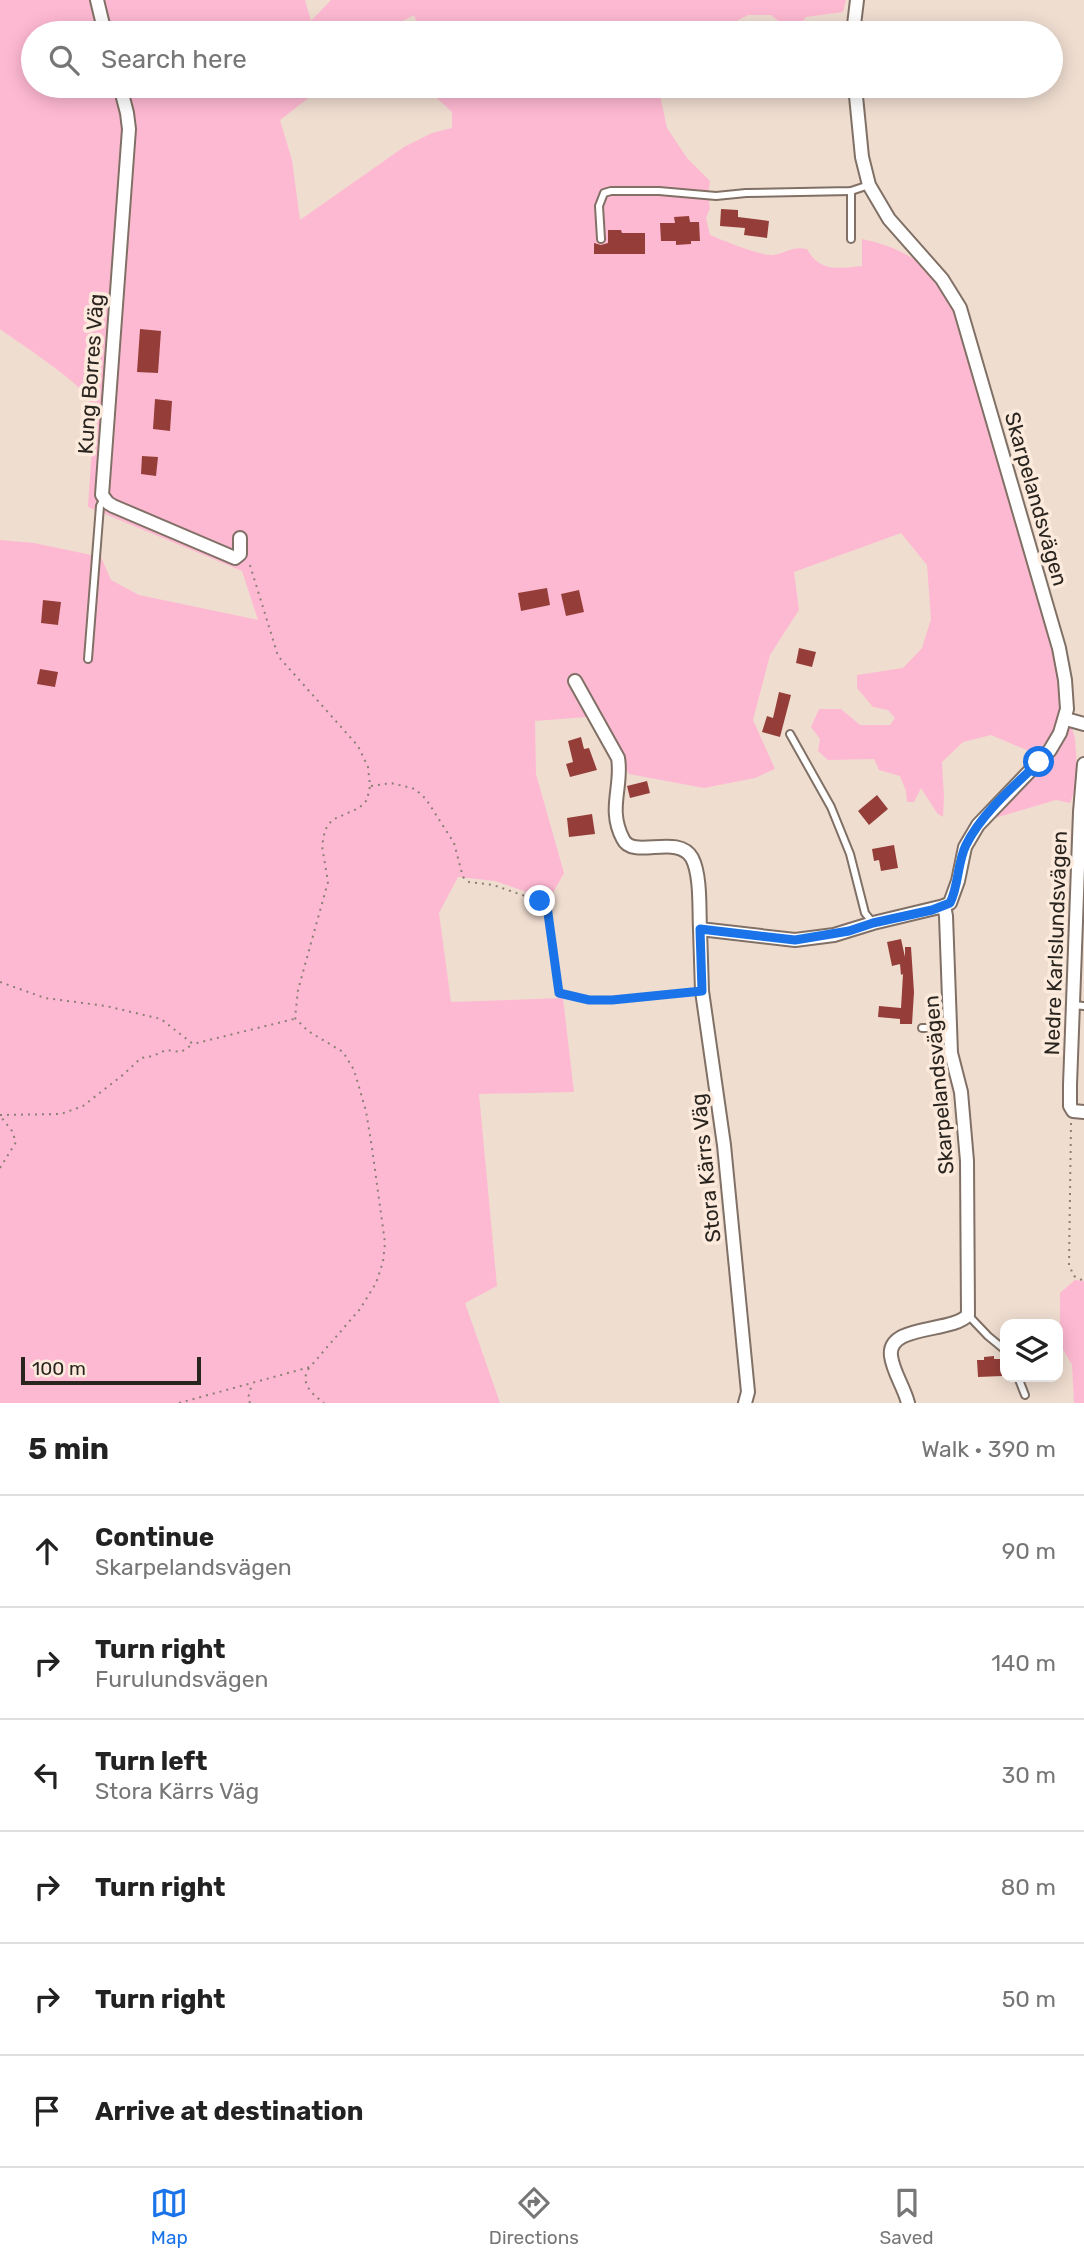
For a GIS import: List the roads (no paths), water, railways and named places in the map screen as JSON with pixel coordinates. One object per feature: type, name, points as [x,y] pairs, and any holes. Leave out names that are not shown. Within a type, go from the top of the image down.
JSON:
[{"type":"street","points":[[97,0],[102,21]]},
{"type":"street","points":[[854,21],[857,0]]},
{"type":"street","name":"Kung Borres Väg","points":[[104,498],[101,488],[129,129],[123,98]]},
{"type":"street","name":"Skarpelandsvägen","points":[[856,98],[862,157],[869,186],[889,219],[942,279],[960,308],[1059,648],[1065,680],[1066,719],[1050,750],[978,825],[965,847],[955,895],[950,903],[944,906],[951,1053],[961,1093],[967,1161],[968,1315]]},
{"type":"street","points":[[104,498],[113,506],[236,558],[240,554],[240,538]]},
{"type":"street","name":"Stora Kärrs Väg","points":[[576,681],[618,758],[620,766],[615,806],[622,839],[635,847],[675,847],[687,851],[695,866],[702,991],[724,1144],[748,1392],[745,1403]]},
{"type":"street","points":[[1066,719],[1084,724]]},
{"type":"street","name":"Nedre Karlslundsvägen","points":[[1078,1112],[1070,1106],[1070,1085],[1079,1005],[1080,812],[1084,764]]},
{"type":"street","points":[[700,929],[795,940],[834,935],[944,906]]},
{"type":"street","points":[[908,1403],[891,1360],[891,1350],[896,1341],[904,1335],[956,1322],[968,1315]]},
{"type":"lane","points":[[601,239],[601,200],[604,193],[611,191],[659,191],[716,196],[851,191],[869,186]]},
{"type":"lane","points":[[851,191],[851,239]]},
{"type":"lane","points":[[88,659],[100,506],[104,498]]},
{"type":"lane","points":[[790,734],[831,807],[850,854],[865,913],[873,923]]},
{"type":"lane","points":[[922,1028],[951,1028]]},
{"type":"lane","points":[[968,1315],[1000,1346]]},
{"type":"lane","points":[[1020,1382],[1025,1395]]}]
